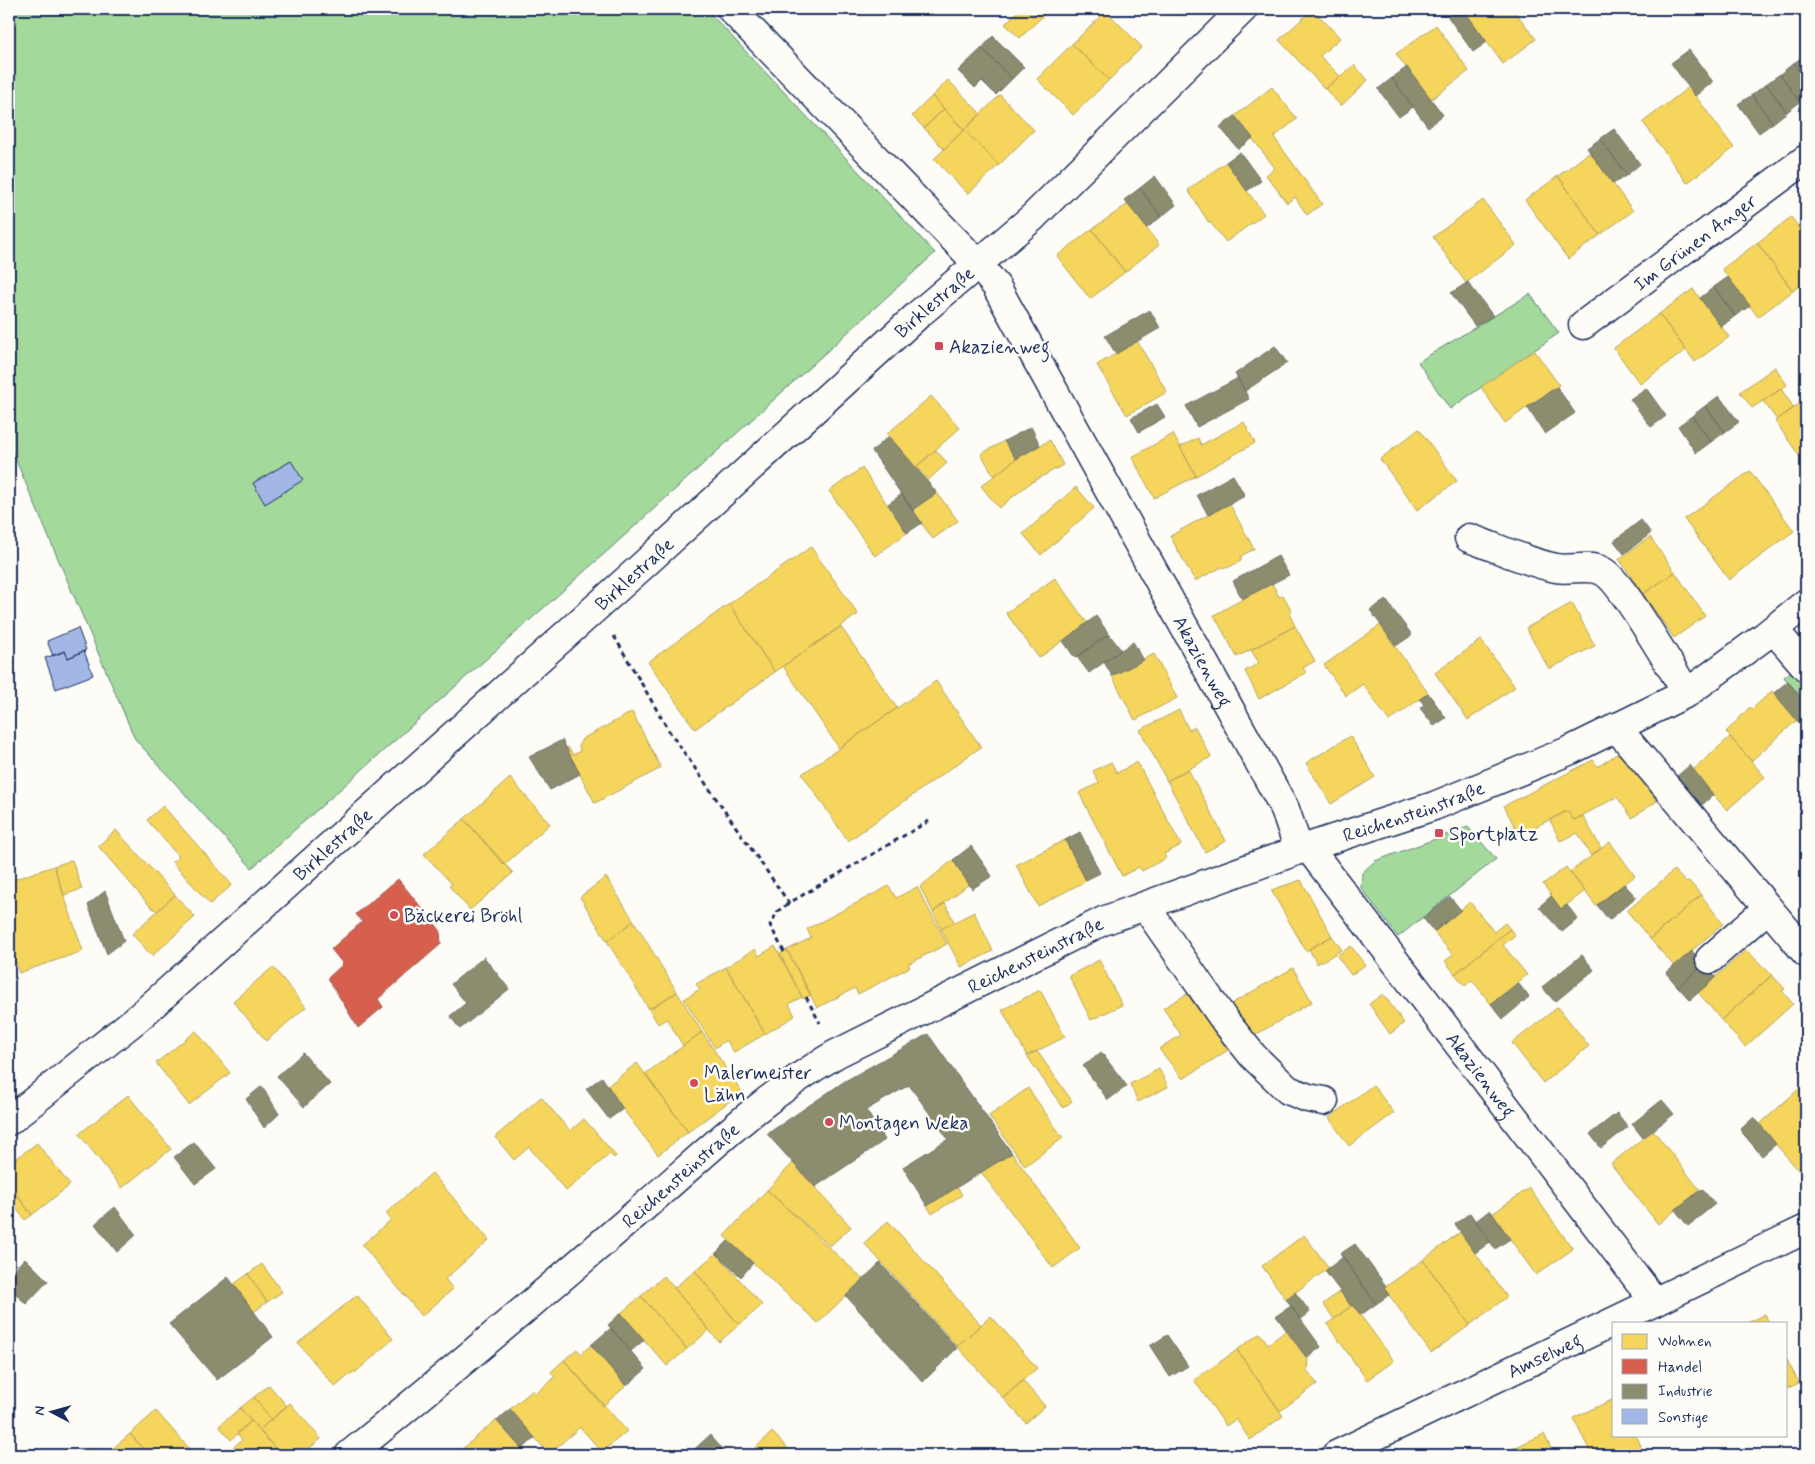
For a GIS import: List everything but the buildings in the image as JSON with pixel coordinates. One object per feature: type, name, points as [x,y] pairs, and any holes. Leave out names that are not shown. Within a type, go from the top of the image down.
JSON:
[{"type":"street","name":"Akazienweg","points":[[731,9],[978,264],[996,286],[1276,792],[1303,849],[1655,1302]]},
{"type":"street","name":"Birklestraße","points":[[9,1120],[138,1017],[920,313],[1032,218],[1243,9]]},
{"type":"street","name":"Im Grünen Anger","points":[[1583,326],[1806,159]]},
{"type":"street","points":[[1469,538],[1532,562],[1558,569],[1579,568],[1602,571],[1619,586],[1687,693]]},
{"type":"street","name":"Reichensteinstraße","points":[[349,1455],[466,1361],[736,1127],[801,1074],[861,1041],[1103,921],[1303,849],[1434,806],[1571,750],[1687,693],[1774,630],[1806,602]]},
{"type":"street","points":[[1774,630],[1806,667]]},
{"type":"street","points":[[1616,727],[1806,953]]},
{"type":"street","points":[[1145,906],[1225,1021],[1253,1056],[1288,1090],[1308,1098],[1324,1100]]},
{"type":"street","points":[[1710,959],[1768,908]]},
{"type":"street","name":"Amselweg","points":[[1613,1322],[1806,1229]]},
{"type":"street","name":"Amselweg","points":[[1336,1455],[1612,1323]]},
{"type":"path","points":[[595,606],[669,732],[789,904]]},
{"type":"path","points":[[784,952],[770,925],[778,911],[929,821]]},
{"type":"green space","points":[[9,9],[706,9],[935,253],[613,546],[252,868],[135,739],[9,444]]},
{"type":"green space","points":[[1530,294],[1559,333],[1450,409],[1418,362]]},
{"type":"green space","points":[[1806,658],[1806,704],[1784,677]]},
{"type":"green space","points":[[1468,827],[1496,859],[1398,937],[1361,888],[1362,873],[1375,861]]},
{"type":"place","name":"Akazienweg","points":[[939,346]]},
{"type":"place","name":"Sportplatz","points":[[1439,833]]},
{"type":"place","name":"Bäckerei Bröhl","points":[[394,915]]},
{"type":"place","name":"Malermeister Lähn","points":[[694,1083]]},
{"type":"place","name":"Montagen Weka","points":[[829,1122]]}]
